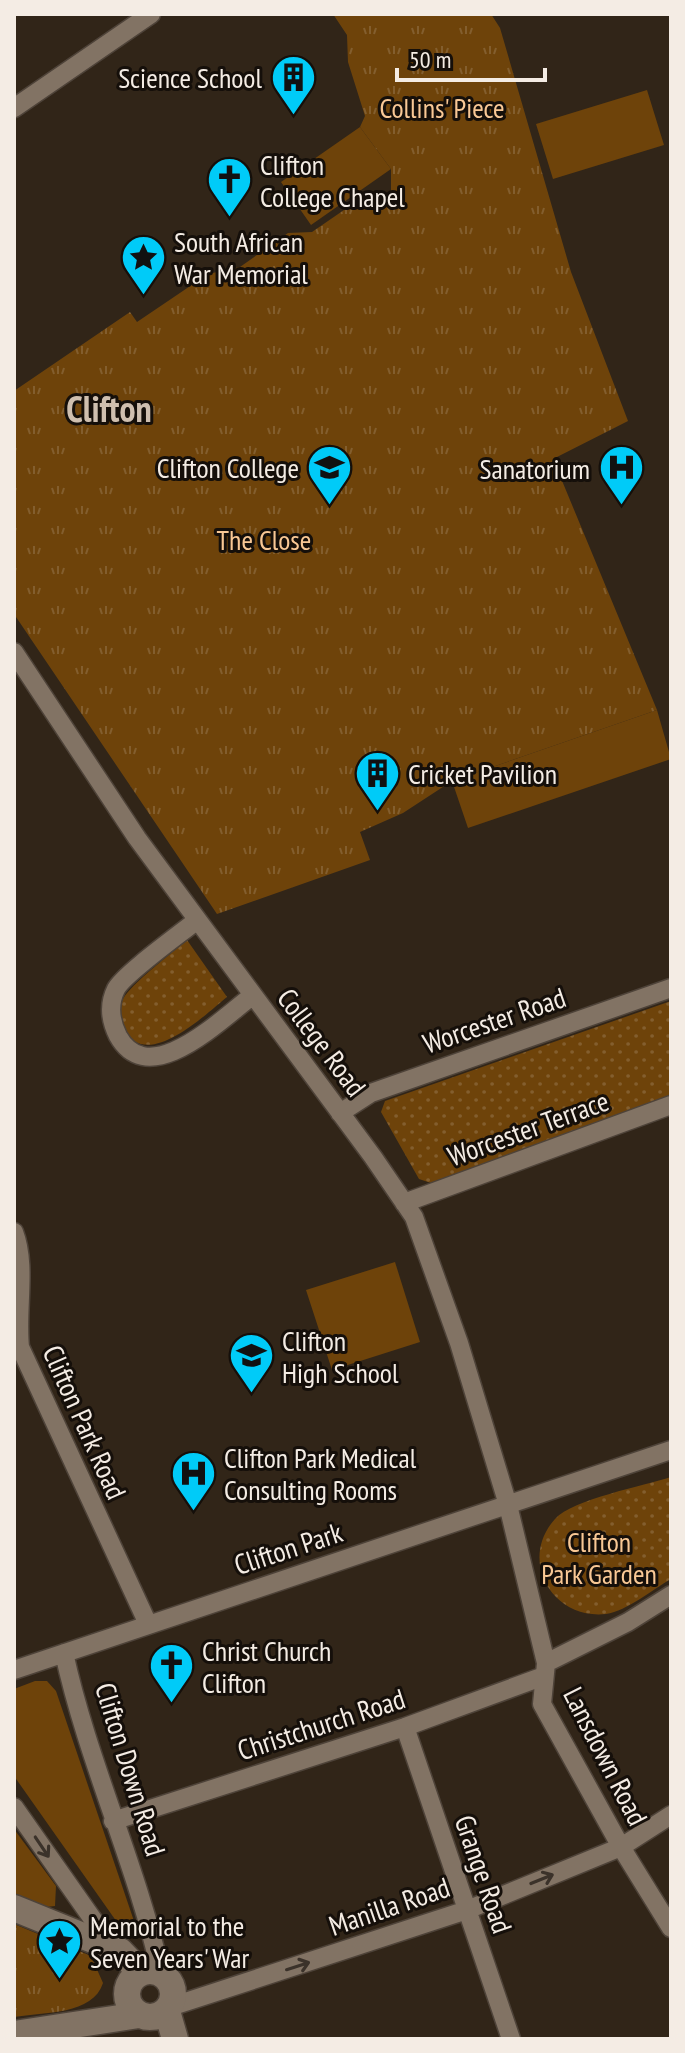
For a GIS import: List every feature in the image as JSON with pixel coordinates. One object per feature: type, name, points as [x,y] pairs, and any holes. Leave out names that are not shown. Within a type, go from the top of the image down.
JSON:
[{"type":"main road","points":[[14,1908],[106,1944],[128,1956],[164,2039]]},
{"type":"main road","points":[[14,2034],[98,2021],[147,1995]]},
{"type":"main road","name":"Clifton Down Road","points":[[147,1995],[175,2039]]},
{"type":"street","points":[[14,108],[151,14]]},
{"type":"street","name":"College Road","points":[[14,652],[137,838],[414,1217],[459,1343],[508,1505]]},
{"type":"street","points":[[196,921],[117,986],[110,1011],[124,1045],[142,1056],[171,1055],[252,996]]},
{"type":"street","name":"Worcester Road","points":[[340,1113],[371,1093],[671,988]]},
{"type":"street","name":"Worcester Terrace","points":[[404,1203],[671,1105]]},
{"type":"street","name":"Clifton Park Road","points":[[14,1232],[20,1247],[16,1315],[20,1347],[148,1624]]},
{"type":"street","name":"Clifton Park","points":[[14,1670],[671,1450]]},
{"type":"street","name":"Lansdown Road","points":[[508,1505],[545,1669],[542,1704],[621,1847],[671,1928]]},
{"type":"street","name":"Christchurch Road","points":[[113,1821],[405,1727],[545,1669],[671,1595]]},
{"type":"street","name":"Clifton Down Road","points":[[64,1653],[79,1721],[141,1904],[147,1995]]},
{"type":"street","name":"Grange Road","points":[[405,1727],[511,2039]]},
{"type":"street","points":[[14,1807],[106,1944]]},
{"type":"street","name":"Manilla Road","points":[[147,1995],[467,1910],[621,1847],[671,1815]]},
{"type":"street","points":[[68,1929],[78,1900]]},
{"type":"green space","name":"The Close","points":[[333,14],[491,14],[500,28],[571,272],[628,421],[553,459],[657,710],[452,781],[403,813],[360,832],[370,860],[217,914],[14,614],[14,391],[130,312],[137,322],[208,274],[240,267],[288,233],[312,232],[360,199],[377,199],[391,209],[391,169],[360,127],[365,116],[348,62],[347,35]]},
{"type":"green space","points":[[647,90],[664,145],[553,179],[536,124]]},
{"type":"green space","points":[[360,127],[391,169],[311,225],[281,182]]},
{"type":"green space","points":[[657,710],[671,759],[468,828],[452,781]]},
{"type":"green space","points":[[187,940],[227,997],[176,1036],[147,1045],[134,1041],[123,1026],[123,999],[143,977]]},
{"type":"green space","points":[[671,1001],[671,1097],[434,1184],[419,1179],[381,1112],[385,1101]]},
{"type":"green space","points":[[395,1262],[420,1342],[332,1370],[306,1290]]},
{"type":"green space","name":"Clifton Park Garden","points":[[671,1477],[671,1579],[631,1604],[606,1614],[587,1613],[570,1607],[556,1597],[546,1584],[540,1552],[544,1535],[555,1519],[592,1499]]},
{"type":"green space","points":[[35,1681],[47,1681],[56,1691],[135,1924],[126,1935],[14,1776],[14,1689]]},
{"type":"green space","points":[[14,1829],[56,1886],[55,1906],[46,1907],[14,1895]]},
{"type":"green space","points":[[14,1924],[91,1956],[103,1983],[98,1993],[78,2007],[14,2017]]},
{"type":"place","name":"Science School","points":[[293,116]]},
{"type":"place","name":"Clifton College Chapel","points":[[229,219]]},
{"type":"place","name":"South African War Memorial","points":[[143,296]]},
{"type":"place","name":"Clifton College","points":[[330,506]]},
{"type":"place","name":"Sanatorium","points":[[621,507]]},
{"type":"place","name":"Cricket Pavilion","points":[[377,812]]},
{"type":"place","name":"Clifton High School","points":[[251,1395]]},
{"type":"place","name":"Clifton Park Medical Consulting Rooms","points":[[193,1512]]},
{"type":"place","name":"Christ Church Clifton","points":[[171,1705]]},
{"type":"place","name":"Memorial to the Seven Years' War","points":[[59,1980]]},
{"type":"district","name":"Clifton","points":[[109,408]]},
{"type":"park label","name":"Collins' Piece","points":[[442,107]]}]
